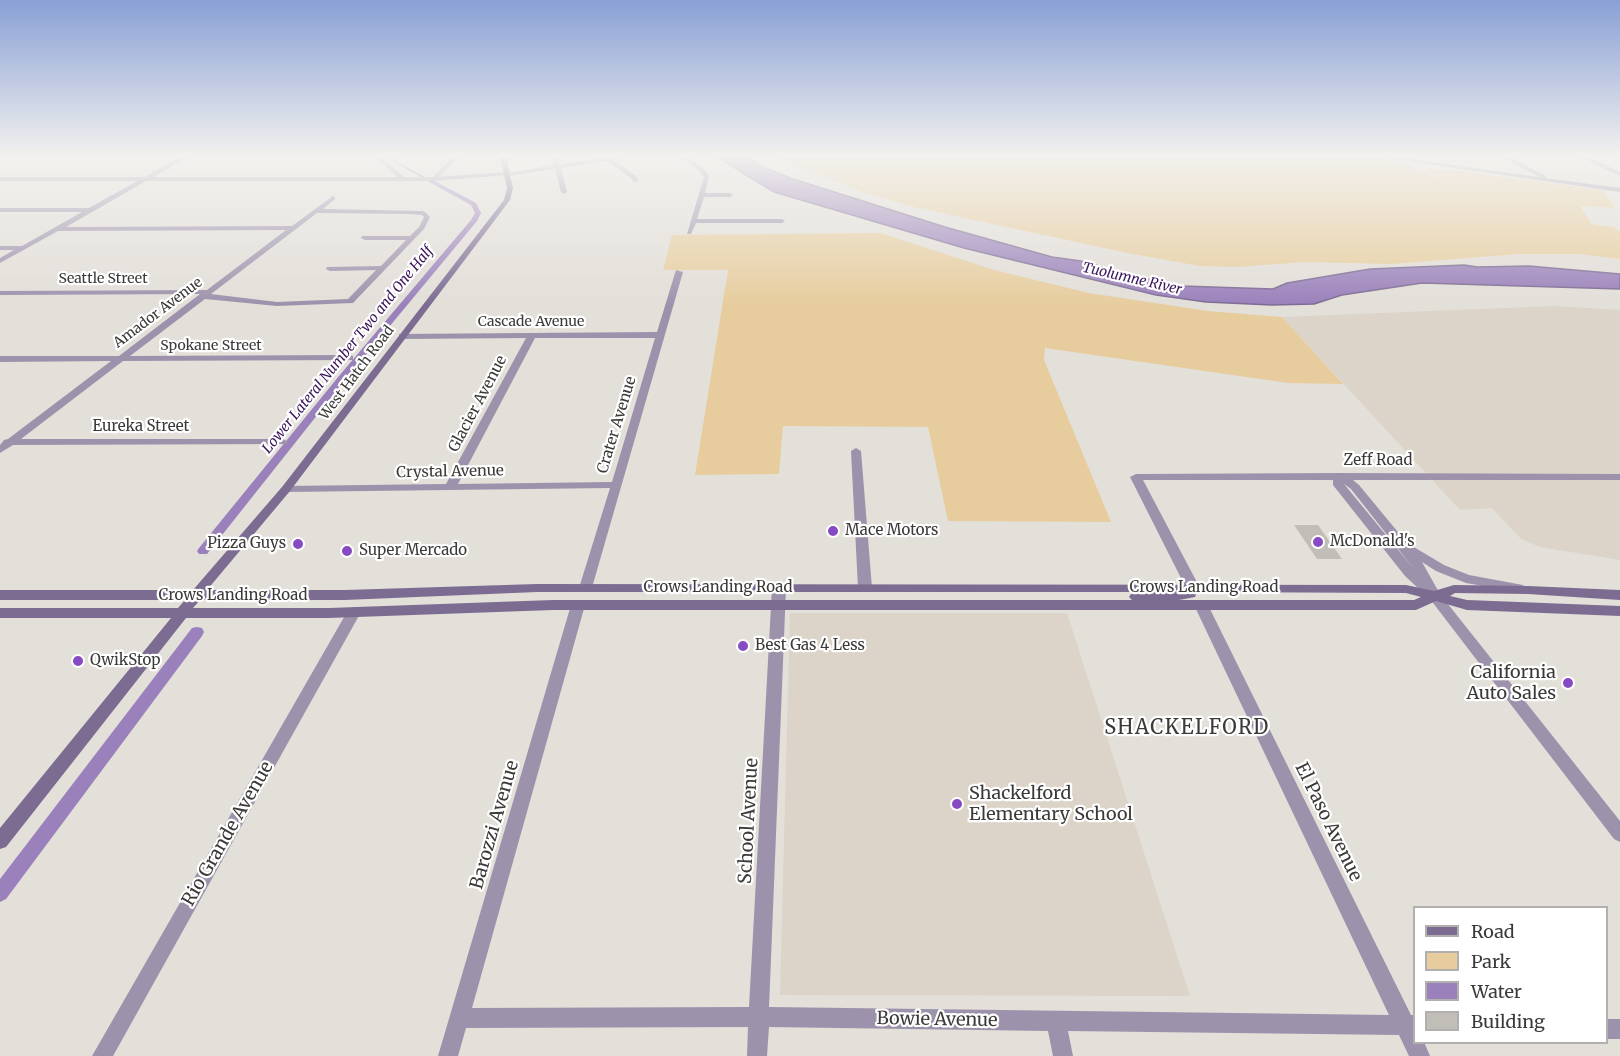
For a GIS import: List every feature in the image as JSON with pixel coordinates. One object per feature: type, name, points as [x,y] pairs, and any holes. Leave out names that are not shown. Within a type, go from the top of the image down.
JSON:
[{"type":"main road","name":"West Hatch Road","points":[[0,841],[196,594],[286,489],[502,206]]},
{"type":"main road","name":"Crows Landing Road","points":[[0,595],[345,595],[586,588],[694,588],[779,596],[1201,605],[1416,605],[1454,589],[1528,590],[1620,596]]},
{"type":"main road","points":[[476,608],[490,602],[573,595],[586,588]]},
{"type":"main road","points":[[578,605],[599,595],[669,594],[694,588]]},
{"type":"main road","name":"Crows Landing Road","points":[[0,613],[354,612],[779,596],[865,588],[1406,589],[1467,605],[1620,611]]},
{"type":"main road","points":[[1079,604],[1117,598],[1178,596],[1190,594],[1192,588]]},
{"type":"street","points":[[0,261],[98,206]]},
{"type":"street","name":"Amador Avenue","points":[[0,450],[5,442],[323,206]]},
{"type":"street","points":[[689,233],[698,206]]},
{"type":"street","points":[[0,210],[91,210]]},
{"type":"street","points":[[317,211],[424,213],[427,217],[424,225],[381,268],[330,269]]},
{"type":"street","points":[[693,221],[782,220]]},
{"type":"street","points":[[57,229],[293,228]]},
{"type":"street","points":[[365,238],[411,238]]},
{"type":"street","points":[[0,248],[24,248]]},
{"type":"street","name":"Seattle Street","points":[[0,293],[205,294],[277,304],[350,302],[381,268]]},
{"type":"street","name":"Crater Avenue","points":[[586,588],[679,272]]},
{"type":"street","name":"Glacier Avenue","points":[[450,487],[532,335]]},
{"type":"street","name":"Cascade Avenue","points":[[402,336],[660,335]]},
{"type":"street","name":"Spokane Street","points":[[0,359],[350,358]]},
{"type":"street","name":"Eureka Street","points":[[5,442],[283,442]]},
{"type":"street","points":[[856,451],[865,588]]},
{"type":"street","points":[[1435,596],[1422,571],[1399,541],[1355,487],[1340,476],[1338,483],[1410,573],[1435,596],[1620,834]]},
{"type":"street","name":"Zeff Road","points":[[1192,588],[1136,477],[1620,477]]},
{"type":"street","name":"Crystal Avenue","points":[[286,489],[615,485]]},
{"type":"street","points":[[1399,541],[1440,568],[1466,579],[1528,590]]},
{"type":"street","name":"School Avenue","points":[[758,1056],[779,596]]},
{"type":"street","name":"Barozzi Avenue","points":[[448,1056],[578,605]]},
{"type":"street","name":"El Paso Avenue","points":[[1201,605],[1409,1025]]},
{"type":"street","name":"Rio Grande Avenue","points":[[102,1056],[354,612]]},
{"type":"street","name":"Bowie Avenue","points":[[459,1018],[759,1017],[1409,1025]]},
{"type":"street","points":[[1056,1021],[1063,1056]]},
{"type":"shaded area","points":[[1555,306],[1620,310],[1620,560],[1540,547],[1521,539],[1492,508],[1460,510],[1282,317]]},
{"type":"shaded area","name":"Shackelford Elementary School","points":[[790,613],[1067,613],[1190,996],[780,995]]},
{"type":"green space","points":[[912,206],[1580,206],[1592,224],[1617,228],[1615,229],[1620,231],[1620,259],[1579,254],[1519,254],[1392,264],[1305,262],[1237,267],[1200,266],[1127,253]]},
{"type":"green space","points":[[1585,206],[1614,206],[1615,208]]},
{"type":"green space","points":[[881,233],[994,270],[1089,293],[1208,311],[1282,317],[1343,384],[1288,383],[1045,348],[1044,360],[1111,522],[948,521],[928,427],[783,426],[779,474],[695,475],[728,270],[663,270],[672,235]]},
{"type":"water","name":"Tuolumne River","points":[[822,206],[879,206],[1052,257],[1088,262],[1114,272],[1182,286],[1273,289],[1287,283],[1370,269],[1464,265],[1529,266],[1620,274],[1620,289],[1422,283],[1342,295],[1314,304],[1206,302],[1156,295],[964,248]]},
{"type":"building","name":"McDonald's","points":[[1294,525],[1318,525],[1342,559],[1317,559]]},
{"type":"waterway","name":"Lower Lateral Number Two and One Half","points":[[203,551],[342,378],[474,221],[478,213],[475,206]]},
{"type":"waterway","points":[[0,893],[197,632]]},
{"type":"place","name":"Mace Motors","points":[[833,531]]},
{"type":"place","name":"McDonald's","points":[[1318,542]]},
{"type":"place","name":"Pizza Guys","points":[[298,544]]},
{"type":"place","name":"Super Mercado","points":[[347,551]]},
{"type":"place","name":"Best Gas 4 Less","points":[[743,646]]},
{"type":"place","name":"QwikStop","points":[[78,661]]},
{"type":"place","name":"California Auto Sales","points":[[1568,683]]},
{"type":"place","name":"Shackelford Elementary School","points":[[957,804]]},
{"type":"district","name":"SHACKELFORD","points":[[1187,728]]}]
